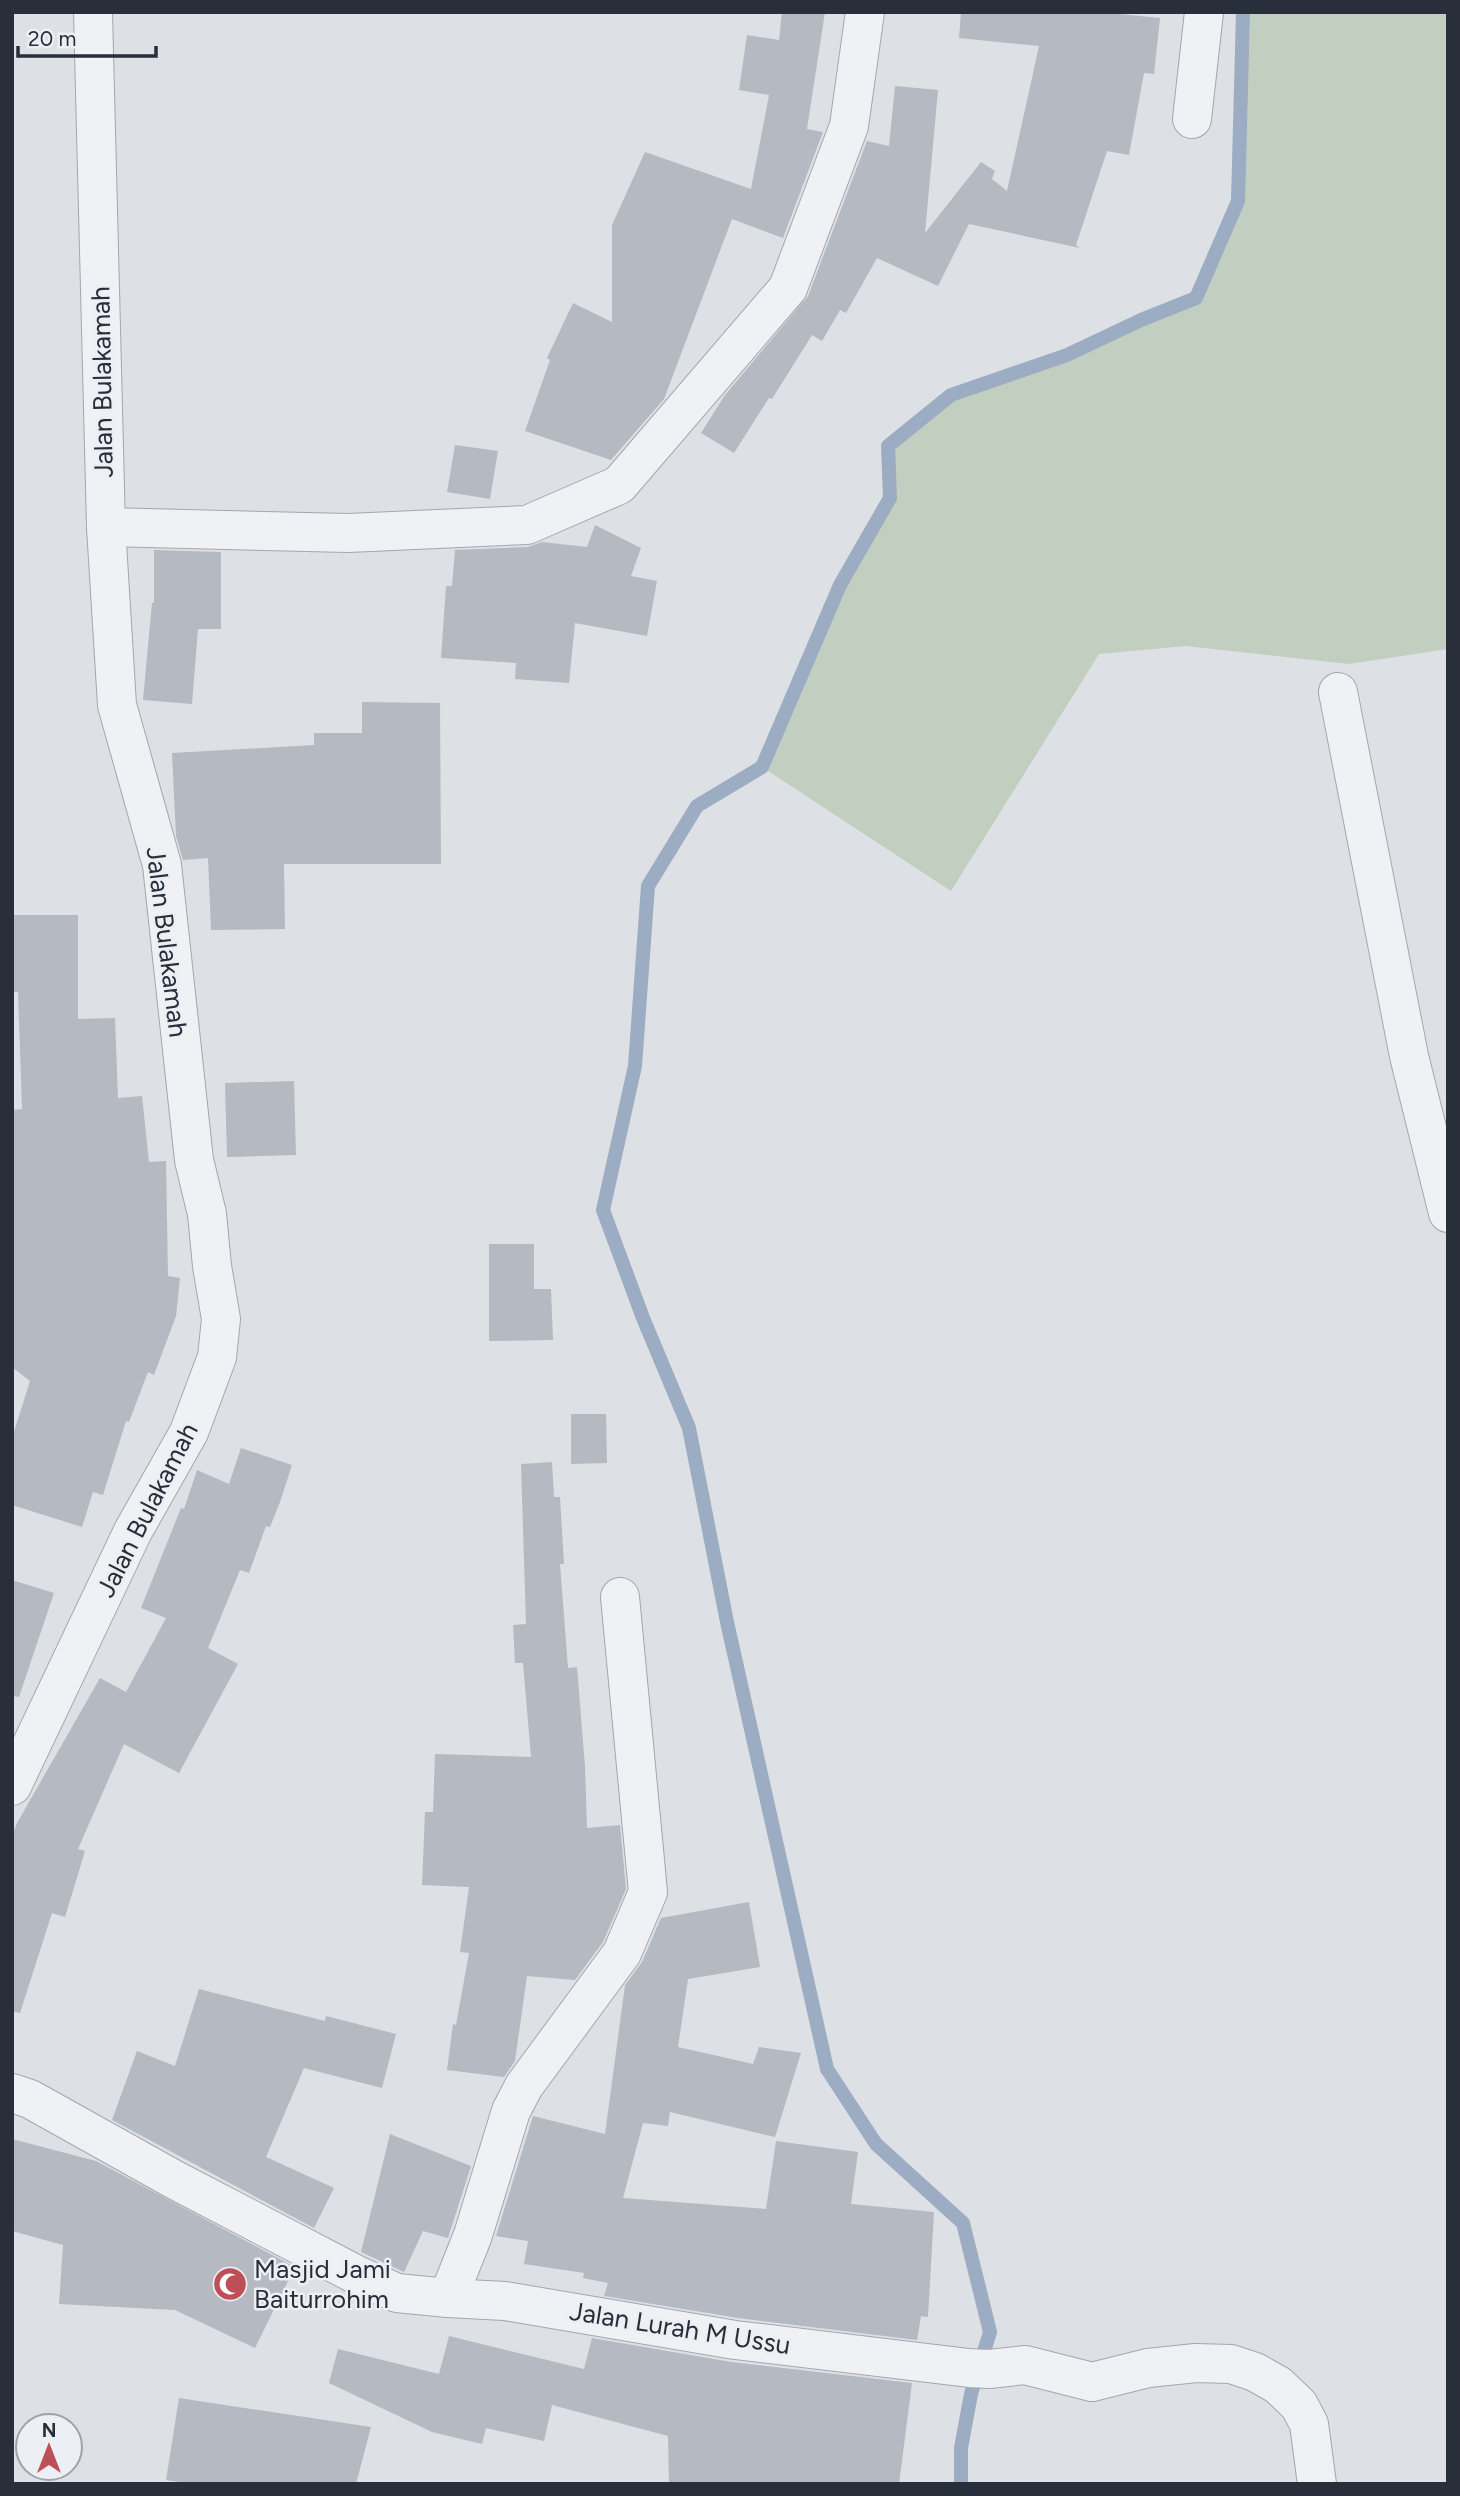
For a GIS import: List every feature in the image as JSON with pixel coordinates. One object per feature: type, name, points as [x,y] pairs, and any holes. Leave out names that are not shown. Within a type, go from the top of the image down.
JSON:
[{"type":"street","name":"Jalan Bulakamah","points":[[12,1786],[134,1531],[189,1432],[217,1357],[222,1319],[212,1266],[207,1214],[194,1160],[162,865],[117,705],[106,527],[93,12]]},
{"type":"street","points":[[106,527],[348,533],[527,525],[619,485],[788,288],[849,126],[865,12]]},
{"type":"street","points":[[1192,120],[1204,12]]},
{"type":"street","points":[[1338,692],[1409,1056],[1448,1213]]},
{"type":"street","points":[[448,2298],[473,2235],[511,2111],[524,2086],[622,1953],[648,1892],[620,1598]]},
{"type":"street","name":"Jalan Lurah M Ussu","points":[[12,2093],[30,2099],[175,2180],[357,2275],[397,2293],[505,2301],[735,2340],[979,2369],[1025,2365],[1092,2382],[1148,2368],[1196,2362],[1231,2364],[1255,2372],[1278,2385],[1299,2405],[1309,2424],[1317,2484]]},
{"type":"green space","points":[[1243,12],[1448,12],[1448,649],[1349,664],[1186,646],[1099,654],[951,891],[762,767],[840,585],[890,498],[888,446],[951,395],[1067,355],[1196,298],[1238,201]]},
{"type":"building","points":[[782,12],[825,12],[807,129],[823,132],[783,238],[732,219],[664,399],[611,460],[525,431],[550,360],[547,358],[573,303],[612,322],[612,225],[645,152],[751,189],[769,95],[739,90],[747,35],[779,40]]},
{"type":"building","points":[[961,12],[1099,12],[1160,18],[1154,74],[1144,73],[1129,155],[1107,151],[1076,245],[1080,248],[969,224],[938,286],[877,258],[846,313],[840,310],[822,341],[812,335],[734,453],[701,433],[725,395],[808,296],[867,141],[889,146],[895,86],[938,90],[925,233],[981,162],[995,171],[992,179],[1007,191],[1039,46],[959,38]]},
{"type":"building","points":[[455,445],[498,451],[490,499],[447,492]]},
{"type":"building","points":[[595,525],[641,548],[631,576],[657,581],[647,636],[575,623],[569,683],[515,679],[516,663],[441,658],[446,586],[452,586],[455,550],[528,547],[542,542],[587,547]]},
{"type":"building","points":[[154,550],[221,552],[221,629],[198,629],[192,704],[143,700],[154,603]]},
{"type":"building","points":[[362,702],[440,703],[441,864],[284,864],[285,929],[211,930],[208,858],[183,860],[176,836],[172,753],[314,745],[314,733],[362,733]]},
{"type":"building","points":[[12,915],[78,915],[78,1019],[115,1018],[118,1098],[142,1096],[149,1162],[166,1161],[168,1276],[180,1278],[176,1316],[154,1375],[148,1372],[129,1422],[126,1421],[103,1495],[93,1492],[82,1527],[12,1505],[12,1438],[30,1381],[12,1367],[12,1110],[22,1109],[18,992],[12,992]]},
{"type":"building","points":[[294,1081],[296,1155],[227,1157],[225,1083]]},
{"type":"building","points":[[489,1244],[534,1244],[534,1289],[551,1289],[553,1340],[489,1341]]},
{"type":"building","points":[[571,1414],[606,1414],[607,1463],[571,1464]]},
{"type":"building","points":[[241,1448],[292,1465],[280,1502],[270,1527],[266,1526],[249,1573],[240,1570],[208,1648],[238,1664],[179,1773],[124,1744],[78,1849],[85,1851],[65,1917],[52,1913],[20,2013],[12,2011],[12,1836],[17,1823],[100,1678],[126,1692],[166,1618],[141,1608],[181,1508],[184,1509],[197,1470],[229,1484]]},
{"type":"building","points":[[552,1462],[554,1497],[560,1497],[564,1564],[560,1564],[568,1668],[577,1667],[587,1828],[620,1825],[626,1889],[603,1942],[575,1980],[527,1976],[515,2061],[504,2077],[447,2070],[453,2024],[456,2025],[469,1953],[460,1952],[469,1887],[422,1885],[425,1812],[433,1812],[435,1754],[531,1757],[523,1663],[515,1663],[513,1625],[526,1624],[521,1464]]},
{"type":"building","points":[[12,1580],[54,1593],[19,1697],[12,1696]]},
{"type":"building","points":[[749,1902],[760,1967],[688,1979],[678,2047],[753,2064],[759,2047],[801,2053],[775,2137],[670,2112],[668,2126],[643,2123],[623,2198],[766,2209],[776,2141],[858,2152],[851,2204],[934,2212],[928,2317],[921,2316],[917,2340],[738,2318],[604,2296],[608,2283],[583,2278],[584,2273],[524,2264],[528,2241],[496,2236],[533,2116],[605,2134],[625,1985],[642,1962],[661,1918]]},
{"type":"building","points":[[199,1989],[325,2021],[326,2016],[396,2034],[382,2088],[304,2068],[266,2157],[334,2188],[314,2228],[112,2120],[137,2051],[175,2066]]},
{"type":"building","points":[[390,2134],[471,2166],[448,2238],[423,2231],[404,2272],[361,2252]]},
{"type":"building","points":[[12,2139],[96,2161],[295,2267],[255,2348],[175,2310],[59,2304],[63,2245],[12,2231]]},
{"type":"building","points":[[449,2336],[584,2369],[592,2338],[731,2362],[912,2383],[899,2484],[669,2484],[668,2436],[552,2405],[544,2441],[486,2428],[482,2444],[432,2432],[329,2383],[338,2349],[439,2374]]},
{"type":"building","points":[[179,2398],[371,2427],[356,2484],[193,2484],[166,2480]]},
{"type":"waterway","points":[[961,2484],[961,2448],[971,2394],[990,2332],[963,2223],[876,2144],[827,2069],[727,1622],[689,1428],[643,1318],[603,1210],[635,1066],[648,886],[697,806],[762,767],[840,585],[890,498],[888,446],[951,395],[1067,355],[1141,320],[1196,298],[1238,201],[1243,12]]},
{"type":"place","name":"Masjid Jami Baiturrohim","points":[[230,2284]]}]
